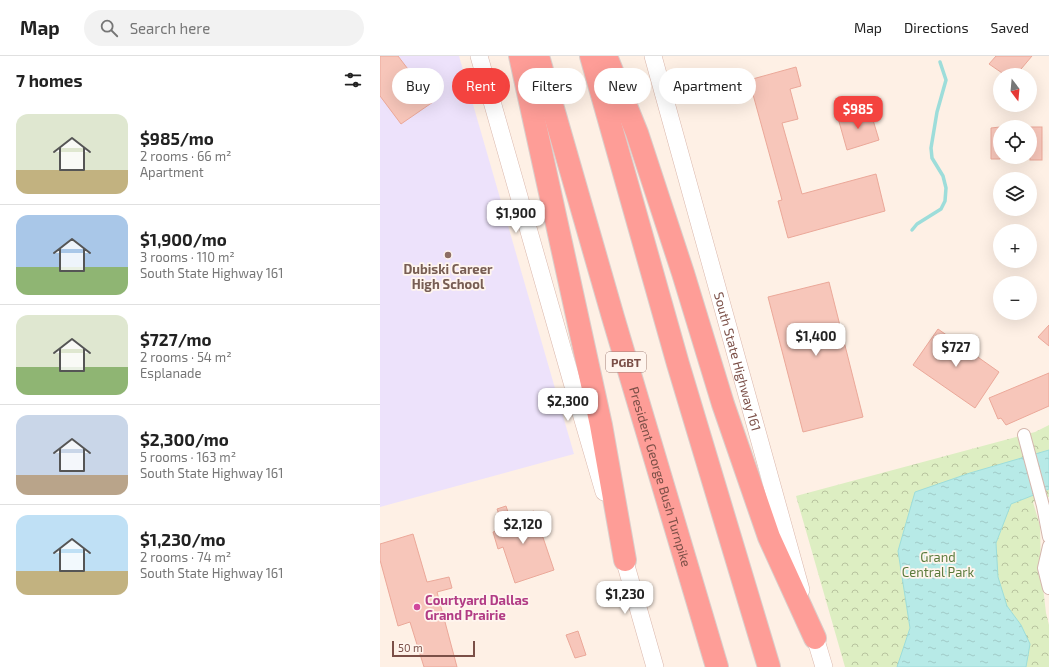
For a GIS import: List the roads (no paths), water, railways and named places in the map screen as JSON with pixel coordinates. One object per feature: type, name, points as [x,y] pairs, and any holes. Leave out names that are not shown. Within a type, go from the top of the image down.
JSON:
[{"type":"highway","points":[[520,56],[601,425],[625,560]]},
{"type":"highway","name":"President George Bush Turnpike","points":[[538,56],[615,325],[717,667]]},
{"type":"highway","points":[[591,56],[678,364],[768,667]]},
{"type":"highway","points":[[606,56],[637,133],[683,273],[723,404],[769,537],[815,638]]},
{"type":"main road","points":[[479,56],[543,275],[570,378],[625,560],[655,667]]},
{"type":"main road","name":"South State Highway 161","points":[[653,56],[824,667]]},
{"type":"street","points":[[1024,435],[1043,506],[1049,537]]},
{"type":"street","points":[[1049,546],[1044,568],[1049,588]]},
{"type":"water","points":[[1049,450],[1049,489],[1011,504],[996,543],[998,577],[1007,606],[1021,625],[1030,644],[1026,667],[897,667],[910,628],[898,551],[915,492],[970,473]]},
{"type":"waterway","points":[[912,230],[917,224],[941,209],[945,201],[946,188],[943,176],[932,158],[931,148],[937,112],[946,80],[940,62]]},
{"type":"place","name":"Dubiski Career High School","points":[[448,255]]},
{"type":"place","name":"Courtyard Dallas Grand Prairie","points":[[417,607]]},
{"type":"park label","name":"Grand Central Park","points":[[938,564]]}]
